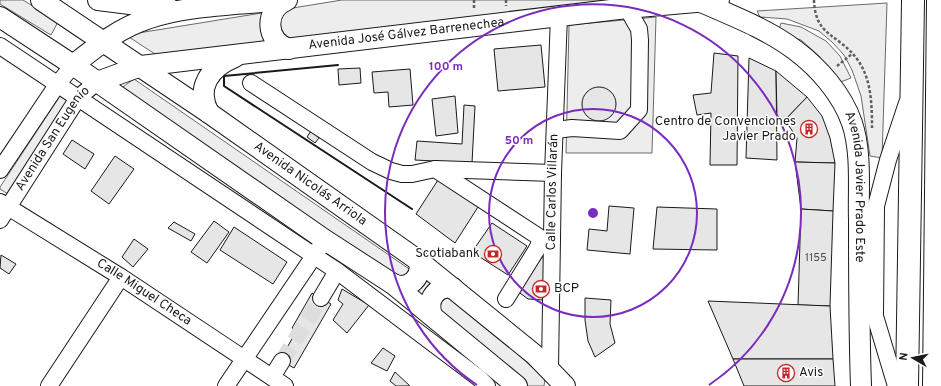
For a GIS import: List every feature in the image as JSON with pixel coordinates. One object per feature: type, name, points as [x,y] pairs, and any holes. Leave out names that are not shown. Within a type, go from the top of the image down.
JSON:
[{"type":"highway","points":[[907,386],[913,0]]},
{"type":"highway","points":[[934,386],[934,200],[938,0]]},
{"type":"highway","points":[[934,200],[941,179]]},
{"type":"main road","name":"Avenida Nicolás Arriola","points":[[41,0],[210,113],[419,261],[550,369],[565,386]]},
{"type":"main road","points":[[98,0],[186,10]]},
{"type":"main road","points":[[73,65],[104,42],[147,19],[186,10],[286,0]]},
{"type":"main road","points":[[286,0],[275,8],[271,16],[270,26],[272,35],[277,42],[289,49]]},
{"type":"main road","name":"Avenida José Gálvez Barrenechea","points":[[97,82],[141,66],[627,8],[710,1]]},
{"type":"main road","name":"Avenida Javier Prado Este","points":[[710,1],[794,49],[817,69],[837,94],[852,123],[858,164],[861,386]]},
{"type":"main road","points":[[0,17],[97,82],[319,248],[393,284],[432,314],[517,386]]},
{"type":"main road","points":[[210,113],[203,96],[204,85],[208,76],[219,66],[244,54]]},
{"type":"main road","points":[[393,284],[404,286],[414,281],[420,272],[419,261]]},
{"type":"main road","points":[[432,314],[430,302],[434,294],[445,288],[453,288]]},
{"type":"street","points":[[556,130],[572,128],[620,131],[638,110],[639,28],[627,8]]},
{"type":"street","name":"Calle Carlos Villarán","points":[[550,369],[553,173],[556,130],[559,16]]},
{"type":"street","points":[[0,46],[57,85],[319,248],[337,271],[479,378],[487,386]]},
{"type":"street","name":"Avenida San Eugenio","points":[[0,170],[57,85],[73,65]]},
{"type":"street","name":"Avenida San Eugenio","points":[[3,209],[78,98],[97,82]]},
{"type":"street","points":[[251,83],[372,162],[391,171],[402,174],[412,174],[435,169],[553,173]]},
{"type":"street","points":[[896,386],[875,316],[876,206],[888,160],[912,88]]},
{"type":"street","points":[[435,169],[539,237],[540,242],[537,249],[506,299]]},
{"type":"street","name":"Calle Miguel Checa","points":[[3,209],[121,277],[285,386]]},
{"type":"street","points":[[226,386],[319,248]]},
{"type":"street","points":[[320,298],[337,271]]},
{"type":"street","points":[[49,386],[121,277]]},
{"type":"street","points":[[272,377],[282,361]]},
{"type":"path","points":[[814,0],[816,19],[822,28],[857,59],[864,72],[872,107],[872,138]]},
{"type":"shaded area","points":[[0,0],[23,0],[58,22],[51,35],[0,4]]},
{"type":"shaded area","points":[[342,0],[647,0],[158,56],[126,35]]},
{"type":"shaded area","points":[[887,3],[882,158],[870,156],[861,96],[852,70],[844,55],[819,31],[787,19],[760,17],[757,11]]},
{"type":"shaded area","points":[[656,17],[652,153],[566,153],[569,25]]},
{"type":"shaded area","points":[[781,23],[801,27],[826,41],[840,56],[851,78],[838,83],[819,56],[801,40],[778,32]]},
{"type":"shaded area","points":[[134,79],[470,311],[545,379],[544,386],[522,386],[120,89]]},
{"type":"shaded area","points":[[62,93],[71,99],[8,194],[0,189],[0,187]]},
{"type":"building","points":[[541,45],[545,87],[498,91],[494,49]]},
{"type":"building","points":[[714,53],[738,56],[737,165],[710,165],[711,113],[697,115],[693,95],[711,93]]},
{"type":"building","points":[[749,58],[776,71],[777,160],[746,158]]},
{"type":"building","points":[[360,68],[361,83],[339,85],[338,69]]},
{"type":"building","points":[[410,69],[413,105],[389,107],[388,92],[374,93],[372,72]]},
{"type":"building","points":[[776,71],[807,97],[785,120],[777,116]]},
{"type":"building","points":[[599,87],[611,92],[616,104],[611,116],[599,121],[587,116],[582,104],[587,92]]},
{"type":"building","points":[[455,96],[458,133],[436,136],[432,99]]},
{"type":"building","name":"Centro de Convenciones Javier Prado","points":[[807,97],[822,116],[830,138],[835,163],[795,162],[797,138],[785,120]]},
{"type":"building","points":[[464,105],[475,106],[472,163],[415,160],[417,141],[462,144]]},
{"type":"building","points":[[311,131],[319,138],[315,143],[307,137]]},
{"type":"building","points":[[72,140],[94,154],[85,169],[63,154]]},
{"type":"building","points":[[115,156],[134,169],[109,204],[91,191]]},
{"type":"building","points":[[795,162],[835,163],[833,211],[801,209]]},
{"type":"building","points":[[438,180],[478,207],[455,243],[416,214]]},
{"type":"building","points":[[609,206],[634,208],[630,254],[587,250],[589,229],[607,231]]},
{"type":"building","points":[[657,207],[717,209],[717,250],[653,249]]},
{"type":"building","points":[[801,209],[833,211],[830,306],[798,305]]},
{"type":"building","points":[[214,221],[229,232],[207,263],[191,252]]},
{"type":"building","points":[[174,222],[195,234],[191,241],[168,228]]},
{"type":"building","points":[[492,223],[527,246],[508,275],[472,252]]},
{"type":"building","points":[[234,227],[287,262],[273,284],[220,250]]},
{"type":"building","points":[[134,239],[148,249],[133,267],[122,257]]},
{"type":"building","points":[[1,255],[16,264],[9,274],[0,268]]},
{"type":"building","points":[[544,255],[543,300],[528,299],[516,290]]},
{"type":"building","points":[[342,289],[369,305],[347,333],[333,320],[343,304],[338,300]]},
{"type":"building","points":[[312,293],[331,304],[294,368],[280,360],[297,330],[292,328]]},
{"type":"building","points":[[585,298],[611,300],[610,324],[615,343],[595,357],[588,341],[585,320]]},
{"type":"building","points":[[708,301],[830,306],[833,359],[733,359]]},
{"type":"building","points":[[383,348],[395,356],[387,371],[371,363]]},
{"type":"building","name":"Avis","points":[[733,359],[833,359],[835,386],[744,386]]},
{"type":"building","points":[[395,372],[410,386],[396,386],[390,381]]},
{"type":"tunnel","points":[[282,361],[321,298]]},
{"type":"wall","points":[[338,65],[224,76],[224,86],[412,209]]},
{"type":"place","name":"Centro de Convenciones Javier Prado","points":[[809,129]]},
{"type":"place","name":"Scotiabank","points":[[493,254]]},
{"type":"place","name":"BCP","points":[[541,289]]},
{"type":"place","name":"Avis","points":[[786,373]]}]
